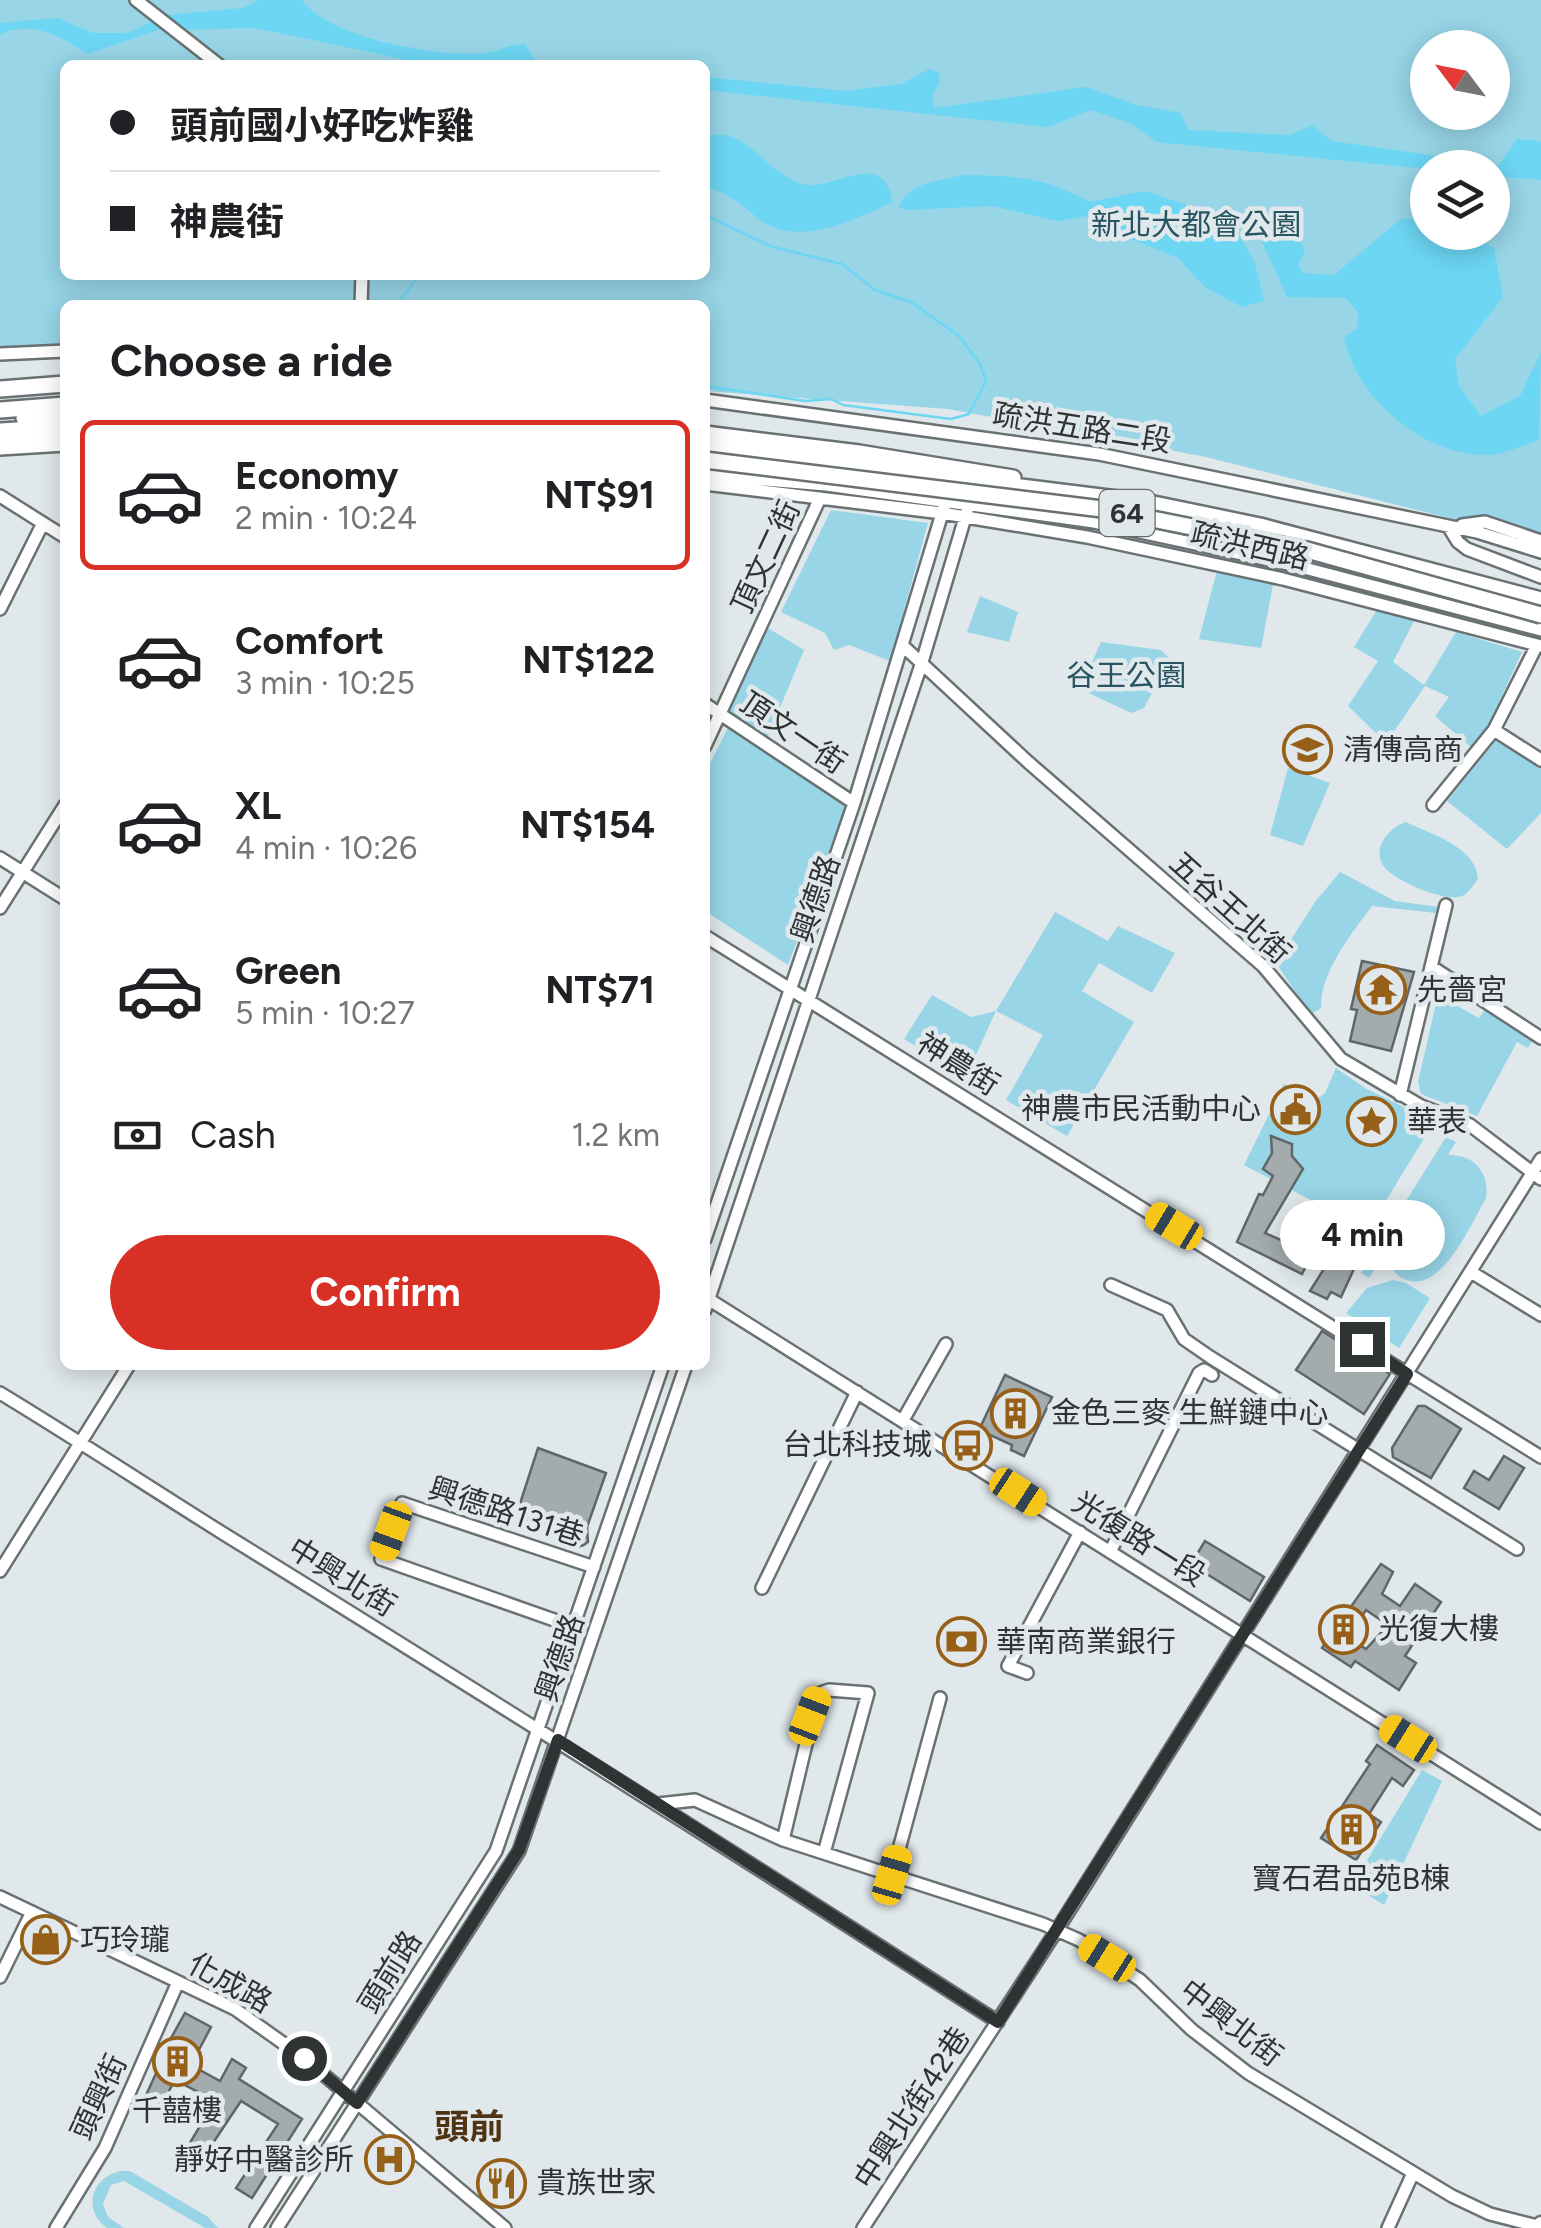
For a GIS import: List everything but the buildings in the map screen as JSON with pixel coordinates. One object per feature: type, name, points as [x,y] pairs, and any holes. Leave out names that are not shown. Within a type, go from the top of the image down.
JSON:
[{"type":"highway","points":[[0,389],[60,384]]},
{"type":"highway","points":[[0,407],[60,403]]},
{"type":"highway","points":[[0,419],[60,416]]},
{"type":"highway","points":[[0,438],[60,434]]},
{"type":"highway","points":[[710,435],[970,469],[1115,499]]},
{"type":"highway","name":"64","points":[[710,448],[1115,499],[1260,526],[1541,601]]},
{"type":"highway","name":"64","points":[[710,462],[1102,508],[1306,550],[1541,614]]},
{"type":"street","points":[[136,0],[213,60]]},
{"type":"street","points":[[0,354],[60,352]]},
{"type":"street","name":"疏洪五路二段","points":[[710,401],[1100,454],[1448,526],[1541,552]]},
{"type":"street","points":[[0,429],[60,425]]},
{"type":"street","points":[[0,449],[60,444]]},
{"type":"street","name":"疏洪西路","points":[[710,476],[946,500],[1187,541],[1541,630]]},
{"type":"street","name":"疏洪西路","points":[[710,485],[942,513],[1182,556],[1420,612],[1539,645]]},
{"type":"street","points":[[0,496],[60,534]]},
{"type":"street","name":"頂文二街","points":[[710,735],[820,498]]},
{"type":"street","name":"興德路","points":[[710,1224],[854,803],[946,500]]},
{"type":"street","name":"興德路","points":[[710,1290],[922,662],[970,504]]},
{"type":"street","name":"疏洪五路二段","points":[[1448,526],[1485,522],[1541,541]]},
{"type":"street","points":[[0,610],[43,523]]},
{"type":"street","points":[[1448,526],[1467,548],[1541,578]]},
{"type":"street","points":[[1420,612],[1436,574],[1541,601]]},
{"type":"street","name":"五谷王北街","points":[[902,645],[1028,762],[1263,966],[1341,1059],[1400,1095],[1470,1125],[1537,1176]]},
{"type":"street","points":[[1433,805],[1494,730],[1539,645]]},
{"type":"street","name":"頂文一街","points":[[710,708],[854,803]]},
{"type":"street","points":[[1494,730],[1541,760]]},
{"type":"street","points":[[0,908],[60,813]]},
{"type":"street","points":[[0,858],[60,896]]},
{"type":"street","points":[[1400,1095],[1446,905]]},
{"type":"street","name":"神農街","points":[[710,939],[1541,1458]]},
{"type":"street","points":[[1432,967],[1541,1038]]},
{"type":"street","name":"中興北街42巷","points":[[863,2228],[998,2022],[1471,1272],[1537,1176],[1541,1159]]},
{"type":"street","points":[[1471,1272],[1541,1315]]},
{"type":"street","points":[[1111,1285],[1168,1310],[1184,1339],[1517,1549]]},
{"type":"street","name":"光復路一段","points":[[710,1304],[903,1420],[1541,1823]]},
{"type":"street","points":[[903,1420],[946,1344]]},
{"type":"street","points":[[0,1571],[126,1370]]},
{"type":"street","name":"興德路","points":[[540,1729],[661,1370]]},
{"type":"street","name":"興德路","points":[[558,1740],[684,1370]]},
{"type":"street","points":[[1110,1552],[1199,1373],[1204,1370],[1212,1375]]},
{"type":"street","points":[[762,1588],[857,1392]]},
{"type":"street","name":"中興北街","points":[[0,1393],[83,1441],[218,1530],[558,1740],[998,2022]]},
{"type":"street","name":"興德路131巷","points":[[574,1627],[381,1559],[402,1503],[594,1567]]},
{"type":"street","points":[[1027,1673],[1008,1666],[1080,1532]]},
{"type":"street","points":[[783,1840],[818,1694],[829,1690],[868,1692],[824,1852]]},
{"type":"street","points":[[892,1875],[940,1698]]},
{"type":"street","name":"頭前路","points":[[256,2228],[496,1850],[540,1729]]},
{"type":"street","name":"頭前路","points":[[277,2228],[519,1850],[558,1740]]},
{"type":"street","name":"中興北街","points":[[658,1804],[695,1800],[783,1840],[1056,1930],[1140,1980],[1192,2030],[1248,2073],[1412,2173],[1490,2214],[1541,2227]]},
{"type":"street","name":"化成路","points":[[0,1896],[235,2009],[344,2092],[505,2228]]},
{"type":"street","points":[[0,1977],[32,1912]]},
{"type":"street","name":"頭興街","points":[[56,2228],[105,2148],[178,1982]]},
{"type":"street","points":[[1388,2228],[1412,2173]]},
{"type":"green space","name":"新北大都會公園","points":[[0,0],[1541,0],[1541,541],[1206,457],[948,409],[710,391],[710,300],[60,300],[60,351],[0,351]]},
{"type":"green space","points":[[831,510],[928,523],[890,661],[849,645],[834,650],[825,633],[781,612]]},
{"type":"green space","points":[[1218,567],[1274,580],[1261,648],[1199,639]]},
{"type":"green space","points":[[980,596],[1018,612],[1009,642],[967,632]]},
{"type":"green space","points":[[1380,605],[1416,617],[1393,662],[1424,685],[1456,632],[1522,652],[1487,728],[1471,747],[1435,716],[1449,697],[1425,686],[1386,743],[1348,706],[1378,661],[1354,647]]},
{"type":"green space","points":[[766,627],[804,650],[767,739],[727,710]]},
{"type":"green space","name":"谷王公園","points":[[1101,642],[1161,650],[1170,659],[1144,708],[1131,713],[1080,689]]},
{"type":"green space","points":[[728,728],[847,806],[788,965],[710,914],[710,763]]},
{"type":"green space","points":[[1497,739],[1541,768],[1541,813],[1507,849],[1447,801]]},
{"type":"green space","points":[[1288,768],[1330,783],[1303,846],[1270,835]]},
{"type":"green space","points":[[1406,822],[1451,843],[1470,858],[1478,879],[1467,893],[1455,897],[1435,894],[1388,871],[1380,857],[1382,842]]},
{"type":"green space","points":[[1340,872],[1395,901],[1438,907],[1436,913],[1372,906],[1338,954],[1326,981],[1321,1008],[1313,1013],[1276,963],[1315,902]]},
{"type":"green space","points":[[1055,912],[1108,941],[1118,926],[1175,953],[1152,993],[1099,963],[1082,991],[1134,1022],[1067,1136],[1006,1100],[1043,1035],[996,1011]]},
{"type":"green space","points":[[932,995],[971,1017],[996,1011],[966,1077],[904,1039]]},
{"type":"green space","points":[[1438,995],[1479,1018],[1485,1010],[1532,1041],[1528,1048],[1517,1042],[1477,1116],[1421,1094],[1418,1082]]},
{"type":"green space","points":[[1336,1068],[1365,1088],[1434,1122],[1368,1230],[1244,1165],[1284,1084],[1318,1098],[1325,1093]]},
{"type":"green space","points":[[1446,1137],[1456,1142],[1448,1155],[1473,1162],[1483,1173],[1486,1198],[1473,1223],[1434,1275],[1422,1281],[1400,1277],[1386,1252],[1369,1278],[1361,1273]]},
{"type":"green space","points":[[1393,1280],[1430,1298],[1399,1348],[1346,1313],[1367,1288]]},
{"type":"green space","points":[[1422,1770],[1442,1781],[1384,1905],[1352,1885]]},
{"type":"green space","points":[[120,2171],[130,2171],[208,2217],[218,2228],[205,2228],[124,2181],[111,2185],[103,2204],[108,2217],[124,2228],[107,2228],[94,2212],[93,2195],[102,2180]]},
{"type":"shaded area","points":[[258,0],[302,0],[336,25],[387,43],[467,54],[525,44],[535,60],[408,60],[255,28],[157,30],[88,54],[57,36],[35,29],[0,34],[0,23],[57,18],[93,33],[127,33],[168,15],[243,8]]},
{"type":"shaded area","points":[[929,69],[939,73],[940,82],[932,96],[934,108],[1086,87],[1136,105],[1181,113],[1188,130],[1289,135],[1313,125],[1331,141],[1410,152],[1410,167],[1157,142],[1130,123],[1091,110],[1048,127],[710,91],[710,77],[846,91],[901,84]]},
{"type":"shaded area","points":[[710,135],[726,135],[796,182],[819,185],[857,175],[879,177],[888,186],[893,202],[830,227],[796,232],[765,223],[710,189]]},
{"type":"shaded area","points":[[1517,139],[1541,142],[1541,180],[1510,177],[1509,150]]},
{"type":"shaded area","points":[[963,175],[1028,179],[1090,202],[1145,191],[1211,213],[1234,227],[1255,263],[1264,301],[1242,307],[1205,287],[1178,258],[1113,232],[1087,216],[1058,221],[992,206],[907,210],[899,207],[917,187]]},
{"type":"shaded area","points":[[1401,219],[1410,219],[1410,250],[1494,250],[1503,297],[1455,359],[1459,386],[1481,416],[1520,396],[1541,352],[1539,440],[1486,455],[1462,452],[1416,434],[1378,401],[1351,360],[1344,337],[1357,329],[1358,312],[1346,298],[1287,297],[1259,235],[1297,237],[1305,251],[1298,265],[1303,273],[1334,275]]},
{"type":"waterway","points":[[710,217],[770,246],[842,264],[875,290],[911,302],[959,336],[980,364],[986,381],[969,414],[951,419],[843,405],[831,399],[805,401],[710,387]]},
{"type":"waterway","points":[[400,300],[416,280]]},
{"type":"place","name":"清傳高商","points":[[1308,750]]},
{"type":"place","name":"先嗇宮","points":[[1382,990]]},
{"type":"place","name":"神農市民活動中心","points":[[1296,1109]]},
{"type":"place","name":"華表","points":[[1372,1122]]},
{"type":"place","name":"金色三麥 生鮮鏈中心","points":[[1016,1413]]},
{"type":"place","name":"台北科技城","points":[[967,1445]]},
{"type":"place","name":"光復大樓","points":[[1344,1629]]},
{"type":"place","name":"華南商業銀行","points":[[961,1642]]},
{"type":"place","name":"寶石君品苑B棟","points":[[1351,1830]]},
{"type":"place","name":"巧玲瓏","points":[[45,1940]]},
{"type":"place","name":"千囍樓","points":[[177,2062]]},
{"type":"place","name":"靜好中醫診所","points":[[389,2160]]},
{"type":"place","name":"貴族世家","points":[[501,2183]]},
{"type":"district","name":"頭前","points":[[469,2127]]},
{"type":"route","points":[[304,2058],[357,2103],[519,1850],[558,1740],[998,2022],[1407,1374],[1362,1344]]}]
